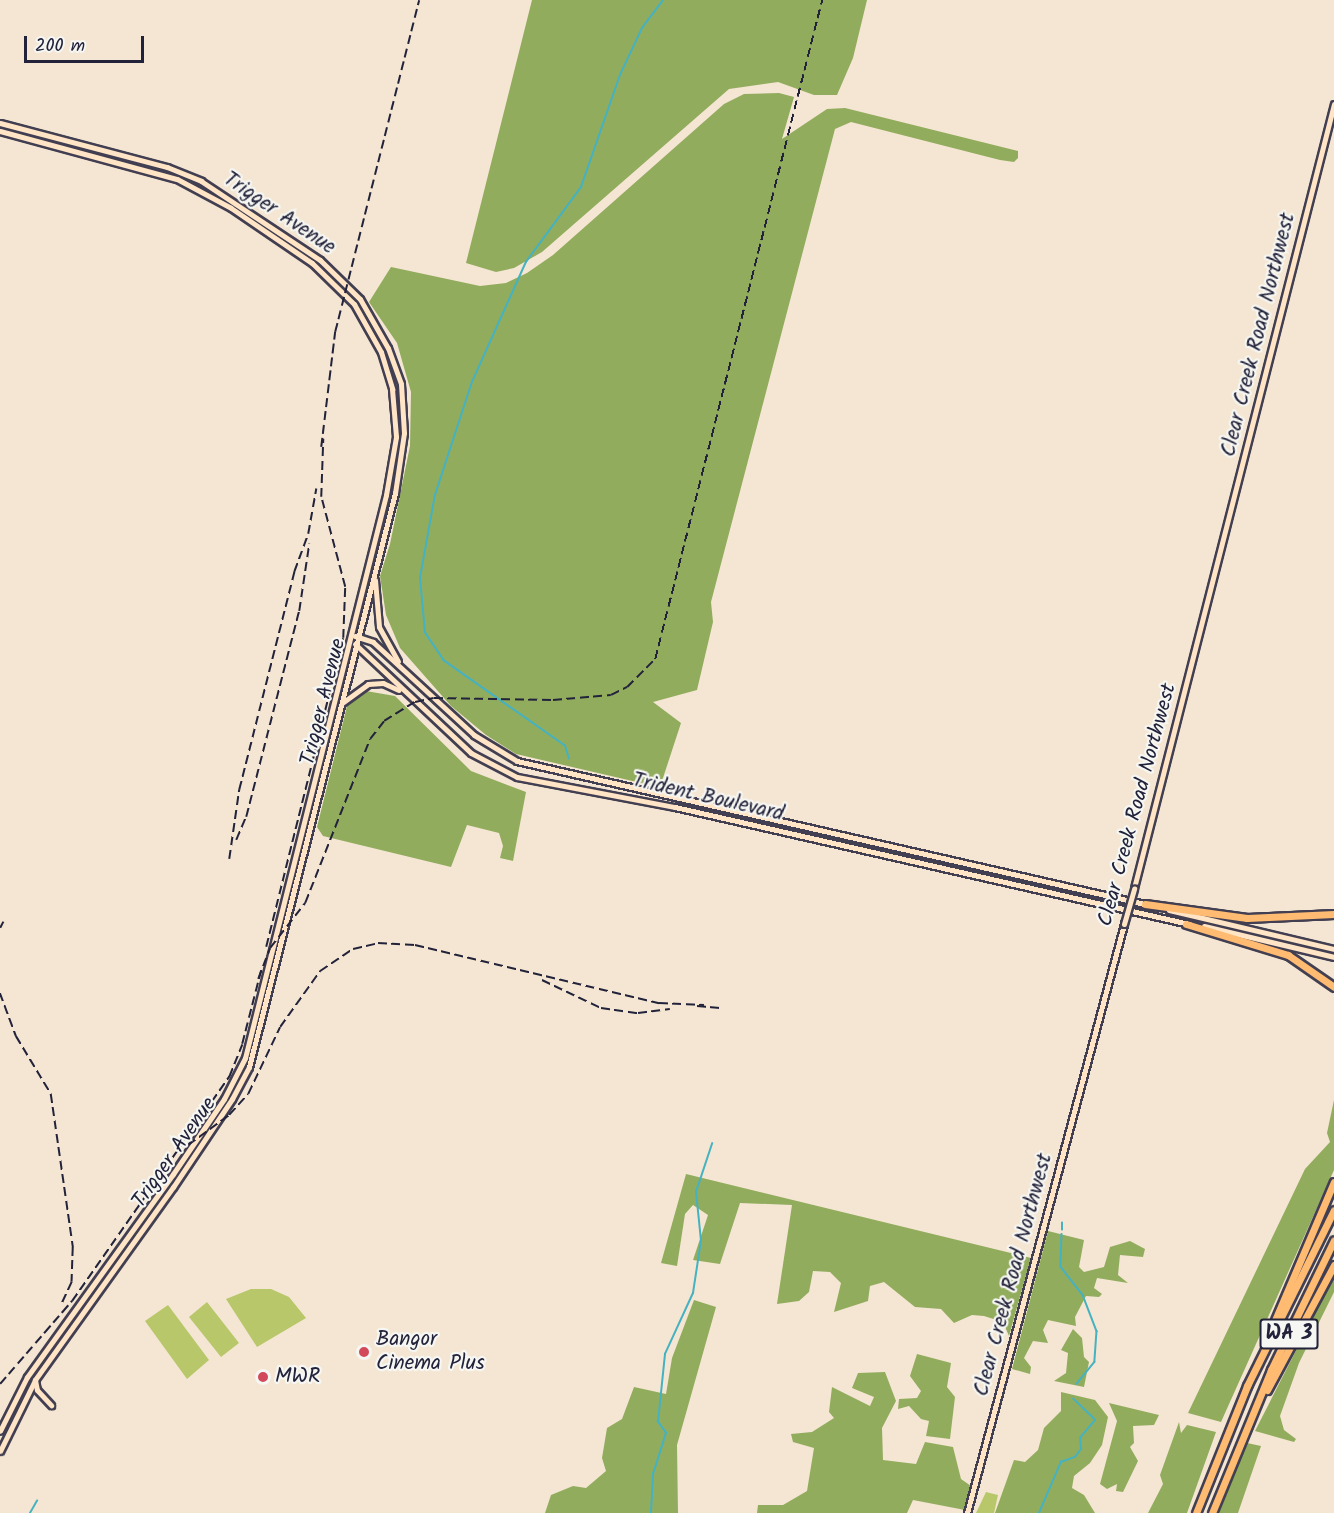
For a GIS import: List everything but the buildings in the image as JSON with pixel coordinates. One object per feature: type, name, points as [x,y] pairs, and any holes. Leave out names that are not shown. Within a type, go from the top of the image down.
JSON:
[{"type":"highway","points":[[1144,904],[1227,917],[1334,914]]},
{"type":"highway","points":[[1186,924],[1288,955],[1334,987]]},
{"type":"highway","points":[[1247,1386],[1334,1182]]},
{"type":"highway","name":"WA 3","points":[[1196,1513],[1247,1386],[1334,1210]]},
{"type":"highway","name":"WA 3","points":[[1212,1513],[1246,1429],[1334,1240]]},
{"type":"highway","points":[[1246,1429],[1334,1265]]},
{"type":"main road","name":"Clear Creek Road Northwest","points":[[967,1513],[1134,888],[1334,104]]},
{"type":"main road","name":"Trigger Avenue","points":[[0,123],[166,167],[201,181],[320,260],[360,299],[388,348],[403,402],[402,452],[376,567],[353,639],[341,704],[258,1037],[243,1080],[173,1187],[35,1380],[0,1451]]},
{"type":"main road","name":"Trigger Avenue","points":[[0,131],[177,179],[231,208],[312,263],[354,304],[381,352],[392,389],[396,437],[391,473],[353,639],[255,1020],[237,1076],[171,1178],[27,1377],[0,1431]]},
{"type":"main road","points":[[376,567],[379,627],[406,672]]},
{"type":"main road","name":"Trident Boulevard","points":[[353,639],[374,642],[474,735],[517,761],[1334,949]]},
{"type":"main road","name":"Trident Boulevard","points":[[353,639],[410,697],[471,753],[517,777],[675,807],[1334,957]]},
{"type":"main road","points":[[341,704],[356,689],[373,683],[394,687],[410,697]]},
{"type":"main road","points":[[943,869],[945,858]]},
{"type":"main road","points":[[1001,882],[1004,872]]},
{"type":"main road","points":[[1056,894],[1058,884]]},
{"type":"main road","points":[[35,1380],[51,1405]]},
{"type":"green space","points":[[532,0],[867,0],[853,58],[837,95],[814,95],[778,82],[729,89],[542,252],[514,268],[496,272],[466,263]]},
{"type":"green space","points":[[779,93],[794,97],[782,139],[827,109],[845,108],[1018,151],[1018,158],[1014,162],[1000,160],[851,122],[835,129],[711,602],[713,622],[697,690],[653,702],[681,723],[662,781],[654,786],[516,754],[486,735],[451,706],[400,648],[386,615],[380,576],[390,544],[410,446],[411,392],[397,343],[369,302],[391,267],[480,286],[506,283],[527,273],[553,255],[724,104],[744,94]]},
{"type":"green space","points":[[366,691],[395,696],[471,771],[526,792],[513,861],[500,858],[503,846],[499,833],[467,825],[451,867],[323,836],[317,827],[347,706]]},
{"type":"green space","points":[[1334,1100],[1334,1170],[1221,1422],[1188,1413],[1305,1169],[1330,1142],[1327,1133]]},
{"type":"green space","points":[[686,1174],[1031,1258],[1009,1336],[1003,1322],[984,1316],[972,1315],[954,1323],[941,1309],[915,1307],[884,1282],[870,1286],[868,1301],[834,1312],[841,1283],[830,1272],[813,1271],[809,1292],[799,1301],[777,1304],[792,1205],[740,1203],[720,1264],[693,1260],[708,1215],[693,1205],[685,1214],[677,1266],[661,1263]]},
{"type":"green space","points":[[1048,1231],[1084,1240],[1079,1267],[1084,1272],[1104,1267],[1110,1247],[1130,1241],[1145,1249],[1143,1257],[1120,1255],[1118,1275],[1128,1283],[1097,1278],[1094,1288],[1102,1294],[1099,1297],[1086,1296],[1075,1317],[1076,1326],[1048,1320],[1043,1330],[1048,1343],[1033,1341],[1024,1358],[1031,1367],[1030,1374],[1012,1369]]},
{"type":"green space","points":[[1334,1276],[1334,1292],[1299,1363],[1280,1416],[1284,1430],[1296,1439],[1294,1442],[1255,1431]]},
{"type":"green space","points":[[251,1289],[271,1289],[289,1297],[306,1318],[257,1347],[226,1299]]},
{"type":"green space","points":[[694,1300],[716,1307],[677,1445],[678,1513],[545,1513],[551,1495],[573,1486],[586,1488],[606,1471],[602,1458],[607,1428],[622,1419],[634,1387],[666,1394],[672,1358]]},
{"type":"green space","points":[[207,1302],[239,1343],[221,1357],[189,1317]]},
{"type":"green space","points":[[168,1305],[209,1360],[187,1379],[145,1321]]},
{"type":"green space","points":[[1073,1329],[1082,1338],[1084,1357],[1089,1362],[1084,1387],[1054,1381],[1066,1373],[1068,1353],[1061,1350]]},
{"type":"green space","points":[[917,1354],[951,1363],[947,1387],[955,1397],[950,1439],[926,1436],[929,1421],[921,1419],[909,1406],[898,1409],[899,1399],[917,1398],[921,1391],[910,1376]]},
{"type":"green space","points":[[885,1372],[896,1401],[882,1428],[883,1460],[916,1464],[925,1442],[953,1447],[961,1479],[971,1486],[965,1510],[913,1500],[907,1513],[757,1513],[758,1505],[783,1505],[807,1491],[814,1448],[793,1442],[791,1434],[812,1432],[834,1418],[829,1412],[832,1387],[870,1406],[874,1397],[852,1388],[858,1373]]},
{"type":"green space","points":[[1061,1392],[1095,1400],[1108,1417],[1102,1445],[1090,1463],[1074,1476],[1072,1488],[1084,1495],[1095,1513],[995,1513],[1014,1460],[1025,1462],[1038,1450],[1044,1428],[1061,1411]]},
{"type":"green space","points":[[1109,1403],[1159,1415],[1154,1425],[1133,1426],[1134,1443],[1130,1447],[1138,1461],[1123,1492],[1116,1491],[1117,1484],[1107,1489],[1100,1484],[1117,1421]]},
{"type":"green space","points":[[1179,1422],[1181,1433],[1187,1425],[1216,1432],[1187,1513],[1148,1513],[1163,1484],[1160,1475]]},
{"type":"green space","points":[[1247,1443],[1261,1446],[1238,1513],[1219,1513]]},
{"type":"green space","points":[[986,1492],[998,1495],[994,1513],[976,1513]]},
{"type":"waterway","points":[[569,759],[565,746],[444,661],[425,633],[420,578],[435,495],[472,382],[526,262],[581,187],[620,75],[642,28],[663,0]]},
{"type":"waterway","points":[[651,1513],[653,1474],[666,1433],[658,1422],[665,1354],[693,1293],[701,1241],[696,1192],[712,1144]]},
{"type":"waterway","points":[[1062,1223],[1062,1230]]},
{"type":"waterway","points":[[1062,1234],[1061,1267],[1083,1295],[1097,1331],[1095,1362],[1077,1384]]},
{"type":"waterway","points":[[1039,1513],[1061,1462],[1075,1457],[1081,1449],[1080,1438],[1095,1420],[1073,1399]]},
{"type":"waterway","points":[[30,1513],[37,1501]]},
{"type":"railway","points":[[321,447],[335,332],[419,0]]},
{"type":"railway","points":[[258,979],[270,948],[305,903],[370,739],[384,721],[415,702],[434,698],[553,700],[611,695],[627,687],[655,659],[822,0]]},
{"type":"railway","points":[[266,947],[343,638],[345,587],[321,497],[323,439]]},
{"type":"railway","points":[[229,859],[239,790],[294,572],[308,534],[316,489]]},
{"type":"railway","points":[[236,840],[246,817],[299,611],[309,544]]},
{"type":"railway","points":[[0,928],[3,922]]},
{"type":"railway","points":[[188,1145],[229,1115],[248,1094],[280,1027],[320,971],[353,949],[378,943],[415,945],[659,1003],[704,1005]]},
{"type":"railway","points":[[0,1384],[72,1301],[229,1077],[242,1044],[261,970]]},
{"type":"railway","points":[[542,980],[601,1008],[638,1013],[670,1009]]},
{"type":"railway","points":[[0,993],[16,1036],[51,1094],[73,1247],[72,1282],[62,1303]]},
{"type":"railway","points":[[697,1006],[720,1008]]},
{"type":"place","name":"Bangor Cinema Plus","points":[[364,1352]]},
{"type":"place","name":"MWR","points":[[263,1377]]}]
